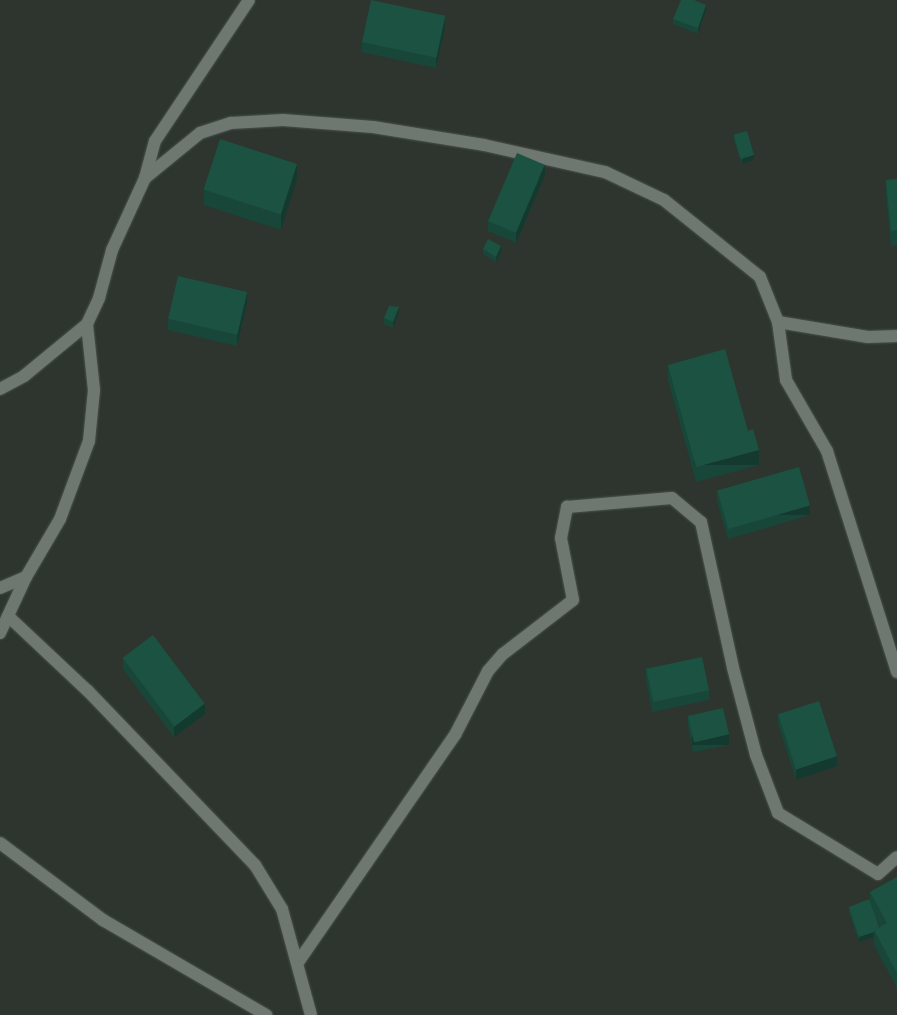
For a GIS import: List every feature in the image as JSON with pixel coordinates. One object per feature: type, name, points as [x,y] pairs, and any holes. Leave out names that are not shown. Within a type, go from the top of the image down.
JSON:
[{"type":"street","points":[[0,390],[24,376],[87,324],[99,298],[112,250],[145,178],[155,141],[250,0]]},
{"type":"street","points":[[145,178],[200,133],[231,123],[284,120],[373,127],[484,145],[604,172],[664,200],[760,277],[770,295],[778,322],[786,380],[827,451],[897,672]]},
{"type":"street","points":[[778,322],[868,337],[897,336]]},
{"type":"street","points":[[0,633],[26,577],[60,519],[88,441],[94,390],[87,324]]},
{"type":"street","points":[[299,961],[455,735],[488,671],[503,654],[573,600],[561,538],[567,508],[672,498],[701,522],[733,668],[756,755],[778,813],[878,874],[897,857]]},
{"type":"street","points":[[0,588],[26,577]]},
{"type":"street","points":[[8,616],[88,691],[243,851],[271,887],[282,909],[299,961],[312,1015]]},
{"type":"street","points":[[0,843],[103,920],[266,1015]]},
{"type":"building","points":[[371,0],[445,16],[436,58],[362,42]]},
{"type":"building","points":[[681,0],[694,0],[706,5],[698,28],[673,19]]},
{"type":"building","points":[[747,131],[754,155],[740,159],[734,135]]},
{"type":"building","points":[[220,139],[297,164],[281,214],[204,189]]},
{"type":"building","points":[[517,153],[545,165],[516,233],[488,221]]},
{"type":"building","points":[[897,179],[897,230],[891,231],[886,180]]},
{"type":"building","points":[[488,239],[501,246],[496,257],[483,249]]},
{"type":"building","points":[[178,276],[247,292],[237,335],[168,319]]},
{"type":"building","points":[[389,306],[399,307],[393,322],[384,318]]},
{"type":"building","points":[[725,349],[748,431],[753,429],[759,450],[696,467],[668,365]]},
{"type":"building","points":[[799,467],[810,505],[728,529],[717,490]]},
{"type":"building","points":[[153,635],[205,704],[174,727],[123,658]]},
{"type":"building","points":[[702,657],[709,690],[653,702],[646,669]]},
{"type":"building","points":[[819,701],[837,756],[796,769],[778,714]]},
{"type":"building","points":[[723,708],[729,734],[694,742],[688,716]]},
{"type":"building","points":[[897,877],[897,973],[874,930],[887,923],[870,892]]},
{"type":"building","points":[[869,899],[879,927],[874,932],[859,937],[849,907]]}]
